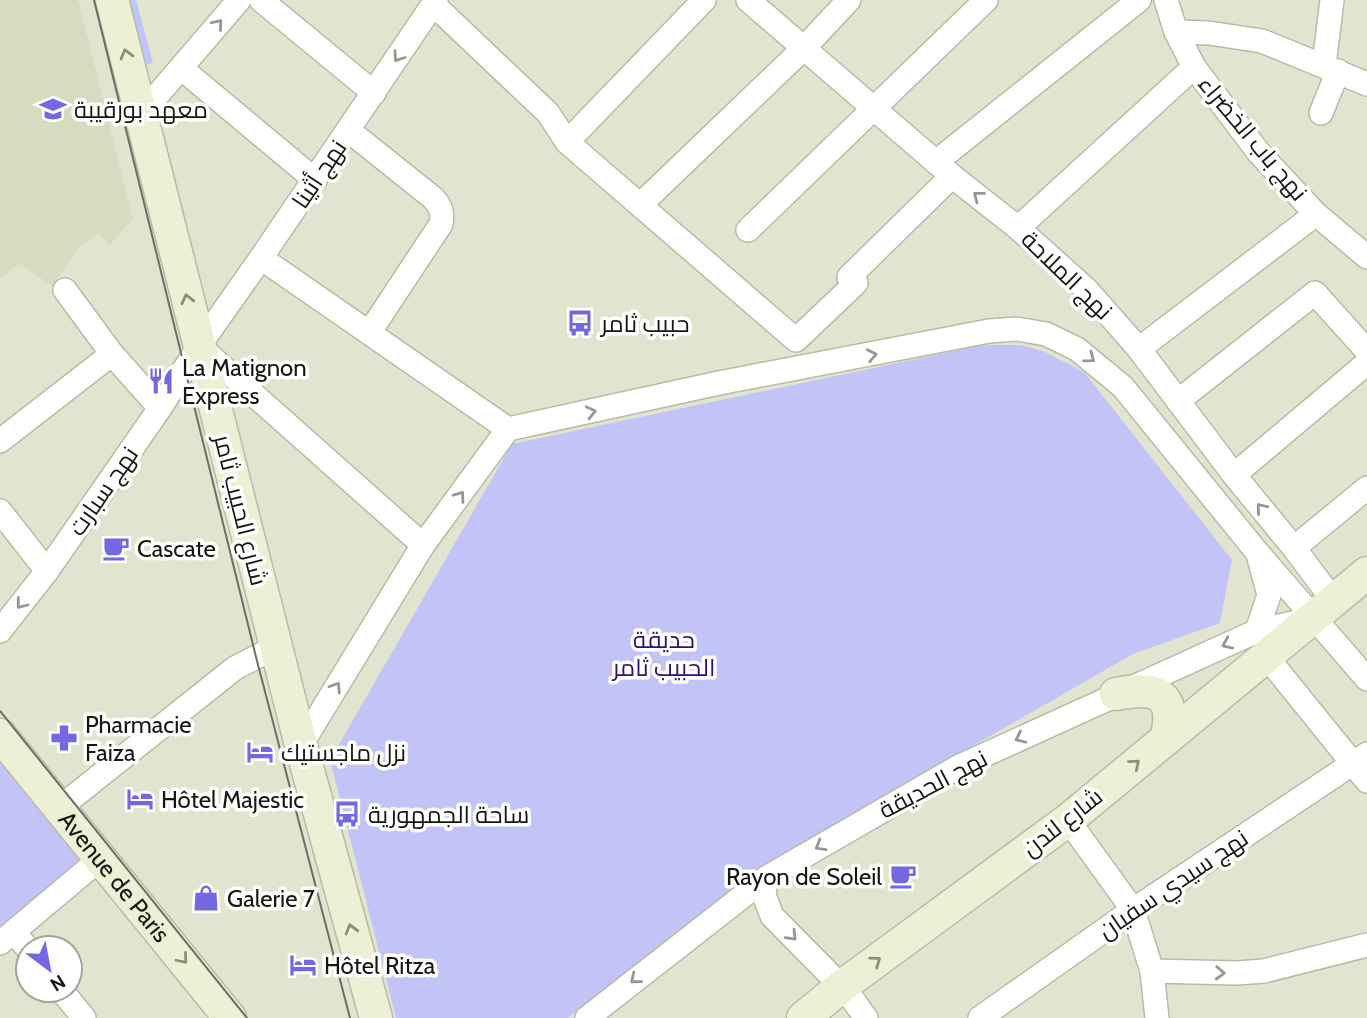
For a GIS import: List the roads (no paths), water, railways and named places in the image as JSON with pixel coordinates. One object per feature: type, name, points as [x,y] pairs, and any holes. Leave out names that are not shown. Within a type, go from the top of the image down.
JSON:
[{"type":"main road","name":"شارع الحبيب ثامر","points":[[112,0],[300,745],[376,1018]]},
{"type":"main road","name":"شارع لندن","points":[[803,1018],[1068,820],[1166,739],[1262,643],[1324,609],[1367,573]]},
{"type":"main road","points":[[1116,694],[1140,690],[1156,694],[1166,702],[1171,720],[1166,739]]},
{"type":"main road","name":"Avenue de Paris","points":[[0,735],[100,859],[217,1013]]},
{"type":"street","points":[[142,113],[239,0]]},
{"type":"street","points":[[261,0],[374,93]]},
{"type":"street","points":[[567,142],[704,0]]},
{"type":"street","name":"نهج الملاحة","points":[[748,0],[944,169],[1018,228],[1087,290],[1139,349],[1234,475],[1294,548],[1324,609]]},
{"type":"street","points":[[640,205],[804,48],[849,0]]},
{"type":"street","points":[[748,230],[986,0]]},
{"type":"street","points":[[434,2],[548,113],[567,142],[796,340],[856,283],[849,277],[944,169],[1139,0]]},
{"type":"street","name":"نهج باب الخضراء","points":[[1166,0],[1176,32],[1194,67],[1259,153],[1316,214],[1366,253]]},
{"type":"street","points":[[1321,113],[1331,68],[1332,0]]},
{"type":"street","name":"نهج أثينا","points":[[199,346],[315,180],[434,2]]},
{"type":"street","points":[[1176,32],[1218,34],[1262,41],[1367,84]]},
{"type":"street","points":[[1018,228],[1194,67]]},
{"type":"street","points":[[181,68],[315,180]]},
{"type":"street","points":[[348,130],[433,198],[442,215],[441,224],[369,333]]},
{"type":"street","points":[[1139,349],[1316,214]]},
{"type":"street","points":[[261,258],[508,429]]},
{"type":"street","points":[[65,290],[112,354],[160,408]]},
{"type":"street","points":[[1178,401],[1315,293],[1367,351]]},
{"type":"street","points":[[300,745],[423,545],[508,429],[719,383],[989,331],[1017,329],[1046,334],[1077,349],[1123,387],[1257,552],[1324,609],[1367,680]]},
{"type":"street","points":[[199,346],[423,545]]},
{"type":"street","name":"نهج سبارت","points":[[0,631],[47,571],[160,408],[199,346]]},
{"type":"street","points":[[0,441],[112,354]]},
{"type":"street","points":[[1234,475],[1367,363]]},
{"type":"street","points":[[1294,548],[1367,488]]},
{"type":"street","points":[[0,510],[47,571]]},
{"type":"street","points":[[1257,552],[1269,595],[1262,643],[1362,766]]},
{"type":"street","name":"نهج الحديقة","points":[[587,1018],[766,878],[958,767],[1116,694],[1262,643]]},
{"type":"street","points":[[58,808],[235,668],[276,647]]},
{"type":"street","name":"نهج سيدي سفيان","points":[[980,1018],[1133,909],[1362,766]]},
{"type":"street","points":[[1068,820],[1133,909],[1152,971],[1157,1018]]},
{"type":"street","points":[[21,934],[100,859]]},
{"type":"street","points":[[766,878],[764,895],[772,916],[856,1003],[866,1018]]},
{"type":"street","points":[[1152,971],[1264,971],[1367,945]]},
{"type":"street","points":[[72,1004],[84,1018]]},
{"type":"tram line","points":[[94,0],[256,657],[350,1018]]},
{"type":"tram line","points":[[0,711],[247,1018]]},
{"type":"place","name":"معهد بورقيبة","points":[[53,109]]},
{"type":"place","name":"حبيب ثامر","points":[[580,323]]},
{"type":"place","name":"La Matignon Express","points":[[161,381]]},
{"type":"place","name":"Cascate","points":[[116,548]]},
{"type":"place","name":"Pharmacie Faiza","points":[[64,738]]},
{"type":"place","name":"نزل ماجستيك","points":[[260,752]]},
{"type":"place","name":"Hôtel Majestic","points":[[140,799]]},
{"type":"place","name":"ساحة الجمهورية","points":[[347,814]]},
{"type":"place","name":"Rayon de Soleil","points":[[903,876]]},
{"type":"place","name":"Galerie 7","points":[[206,898]]},
{"type":"place","name":"Hôtel Ritza","points":[[303,965]]},
{"type":"park label","name":"حديقة الحبيب ثامر","points":[[664,653]]}]
